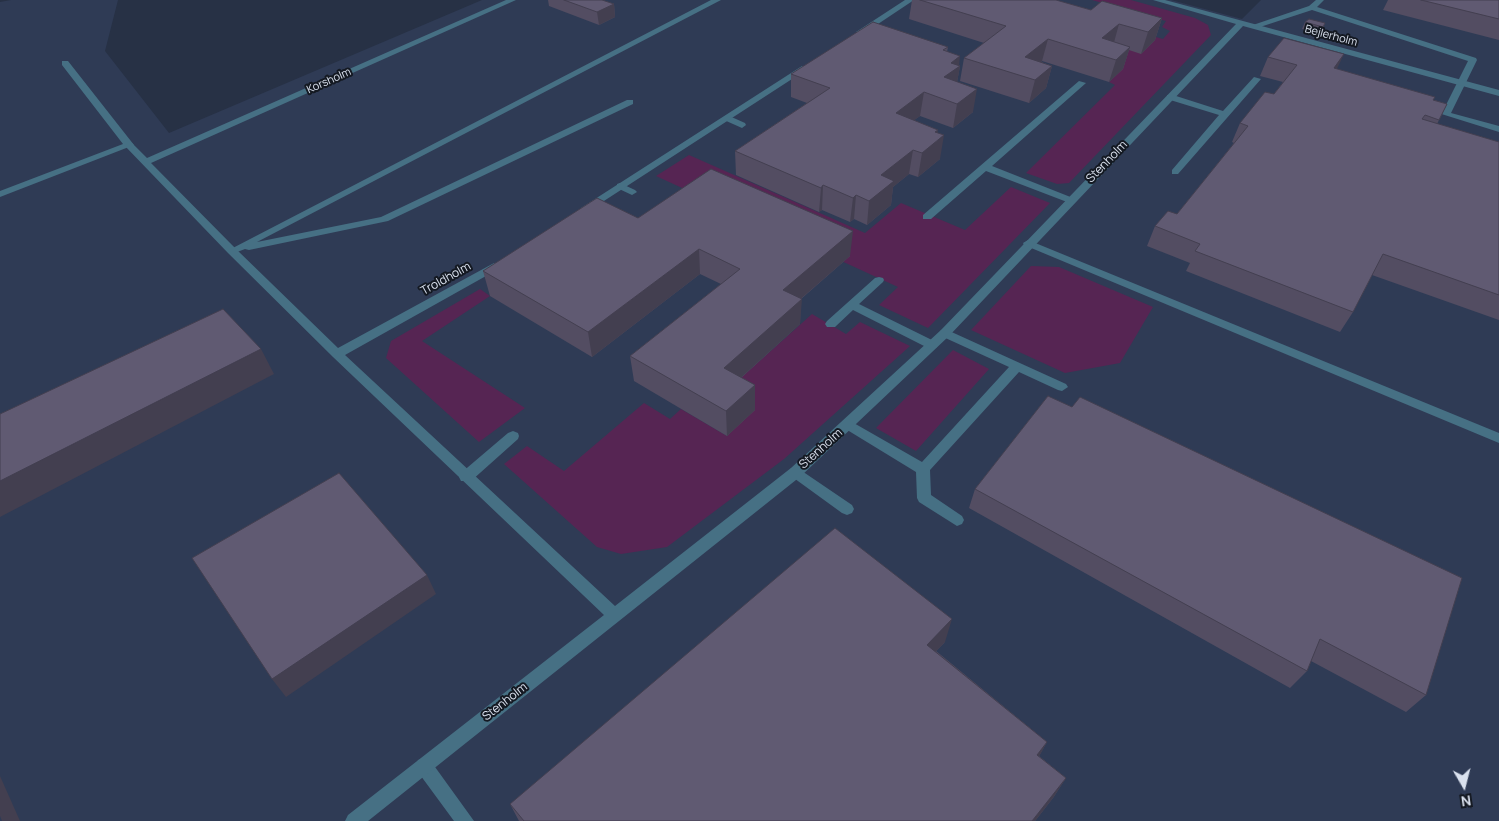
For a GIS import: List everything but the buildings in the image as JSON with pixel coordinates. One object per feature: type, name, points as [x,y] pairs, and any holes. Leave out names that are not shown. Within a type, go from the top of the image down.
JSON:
[{"type":"street","name":"Korsholm","points":[[145,162],[512,0]]},
{"type":"street","points":[[232,251],[717,0]]},
{"type":"street","points":[[852,38],[910,0]]},
{"type":"street","name":"Bejlerholm","points":[[1157,0],[1499,93]]},
{"type":"street","points":[[1254,26],[1312,8],[1320,0]]},
{"type":"street","points":[[1312,8],[1473,60],[1446,114]]},
{"type":"street","name":"Stenholm","points":[[354,821],[796,472],[945,333],[1028,243],[1241,23]]},
{"type":"street","points":[[868,27],[881,32]]},
{"type":"street","points":[[573,217],[818,59]]},
{"type":"street","points":[[65,63],[129,145],[232,251],[337,354],[614,615]]},
{"type":"street","points":[[1175,172],[1257,79]]},
{"type":"street","points":[[927,217],[1082,83]]},
{"type":"street","points":[[1170,97],[1225,114]]},
{"type":"street","points":[[232,251],[384,219],[630,102]]},
{"type":"street","points":[[1428,109],[1499,129]]},
{"type":"street","points":[[727,118],[742,125]]},
{"type":"street","points":[[0,194],[129,145]]},
{"type":"street","points":[[985,167],[1070,200]]},
{"type":"street","points":[[620,186],[632,192]]},
{"type":"street","points":[[1028,243],[1499,438]]},
{"type":"street","name":"Troldholm","points":[[337,354],[510,258]]},
{"type":"street","points":[[831,324],[878,280]]},
{"type":"street","points":[[852,304],[932,345]]},
{"type":"street","points":[[945,333],[1062,387]]},
{"type":"street","points":[[957,520],[924,498],[923,469],[1017,366]]},
{"type":"street","points":[[848,425],[923,469]]},
{"type":"street","points":[[466,476],[512,436]]},
{"type":"street","points":[[796,472],[847,509]]},
{"type":"street","points":[[424,766],[466,821]]},
{"type":"shaded area","points":[[11,0],[118,0],[105,51],[169,133],[482,0],[1171,0],[1242,19],[1261,0],[1499,0],[1499,821],[0,821],[0,2]]},
{"type":"shaded area","points":[[1092,0],[1131,0],[1195,18],[1208,25],[1211,35],[1069,183],[1057,184],[1026,173],[1115,85],[1109,82],[1122,69],[1098,21],[1163,39],[1170,31],[1162,27],[1166,21]]},
{"type":"shaded area","points":[[689,155],[865,233],[901,203],[965,230],[1011,187],[1050,203],[928,328],[879,305],[898,287],[656,176]]},
{"type":"shaded area","points":[[1031,266],[1059,267],[1153,307],[1120,363],[1065,373],[971,330]]},
{"type":"shaded area","points":[[480,289],[490,296],[422,341],[525,408],[479,442],[386,358],[391,341]]},
{"type":"shaded area","points":[[812,314],[846,334],[860,322],[910,346],[784,459],[667,547],[621,554],[597,547],[504,464],[527,446],[564,471],[644,403],[670,419],[681,409],[727,436],[724,393]]},
{"type":"shaded area","points":[[953,350],[989,369],[916,451],[876,428]]}]
